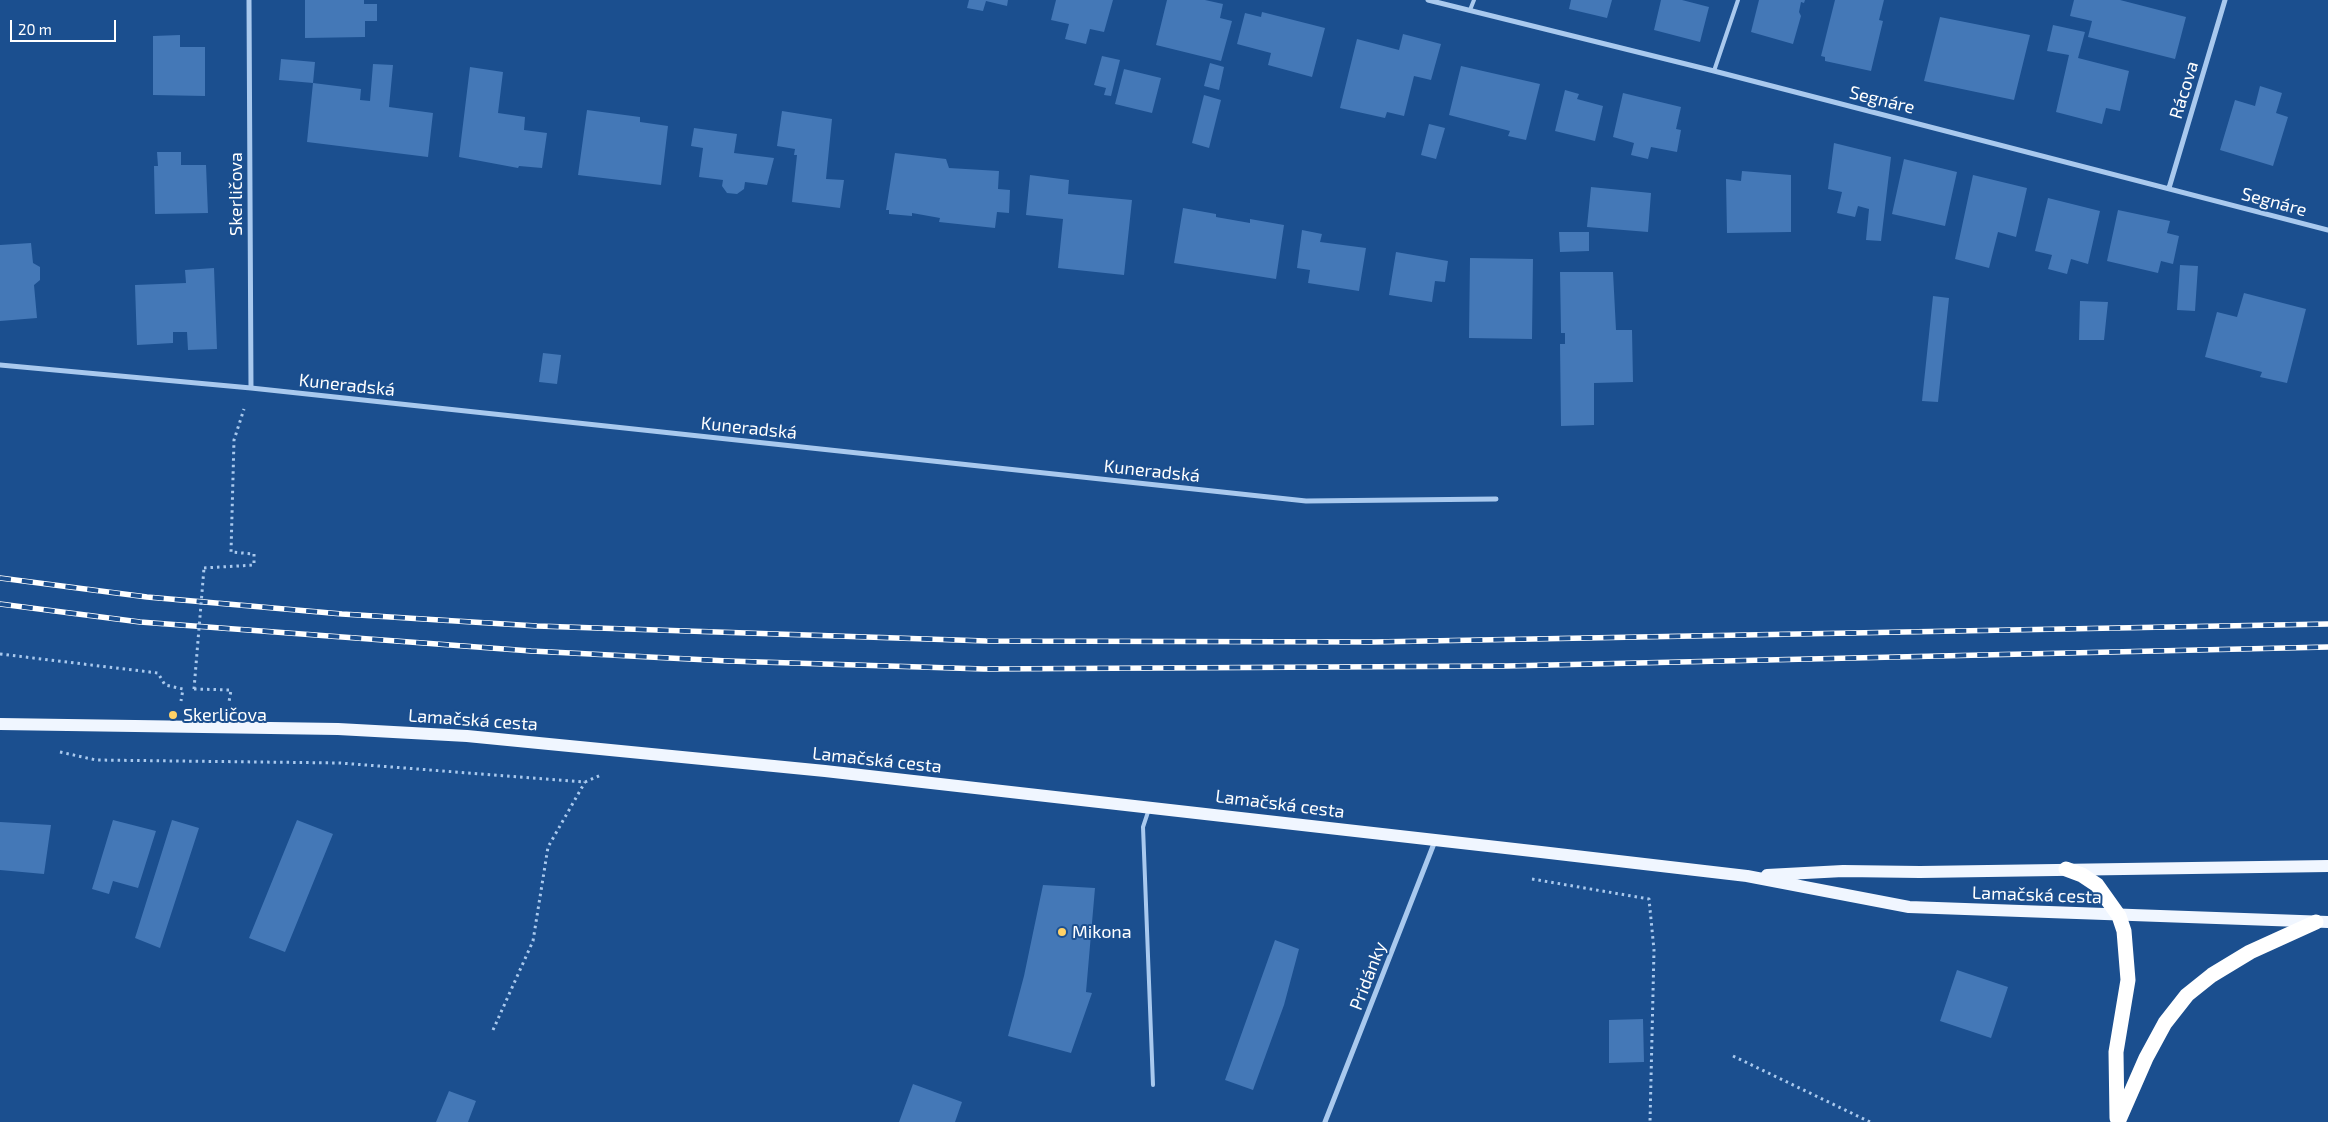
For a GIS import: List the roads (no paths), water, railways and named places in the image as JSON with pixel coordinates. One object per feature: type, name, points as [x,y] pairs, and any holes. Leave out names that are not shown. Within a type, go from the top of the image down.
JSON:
[{"type":"highway","points":[[2066,869],[2082,875],[2097,885],[2119,916],[2126,947],[2128,972],[2116,1052],[2118,1122]]},
{"type":"highway","points":[[2118,1122],[2146,1058],[2165,1023],[2187,995],[2212,975],[2250,952],[2322,922]]},
{"type":"main road","name":"Lamačská cesta","points":[[0,724],[338,729],[468,736],[1150,807],[1747,876],[1909,907],[2322,922]]},
{"type":"main road","name":"Lamačská cesta","points":[[1747,876],[1843,871],[1920,872],[2328,866]]},
{"type":"street","name":"Skerličova","points":[[249,0],[251,388]]},
{"type":"street","name":"Segnáre","points":[[1428,0],[1714,71],[2328,230]]},
{"type":"street","name":"Rácova","points":[[2169,188],[2225,0]]},
{"type":"street","name":"Kuneradská","points":[[0,366],[251,388],[1306,501],[1496,499]]},
{"type":"street","name":"Pridánky","points":[[1325,1122],[1436,840]]},
{"type":"lane","points":[[1470,10],[1474,0]]},
{"type":"lane","points":[[1714,71],[1738,0]]},
{"type":"lane","points":[[1150,807],[1143,827],[1152,1085]]},
{"type":"railway","points":[[0,578],[147,597],[342,614],[537,626],[986,641],[1374,642],[2328,624]]},
{"type":"railway","points":[[0,604],[140,622],[531,651],[728,661],[984,669],[1507,666],[2328,647]]},
{"type":"place","name":"Skerličova","points":[[173,715]]},
{"type":"place","name":"Mikona","points":[[1062,932]]}]
